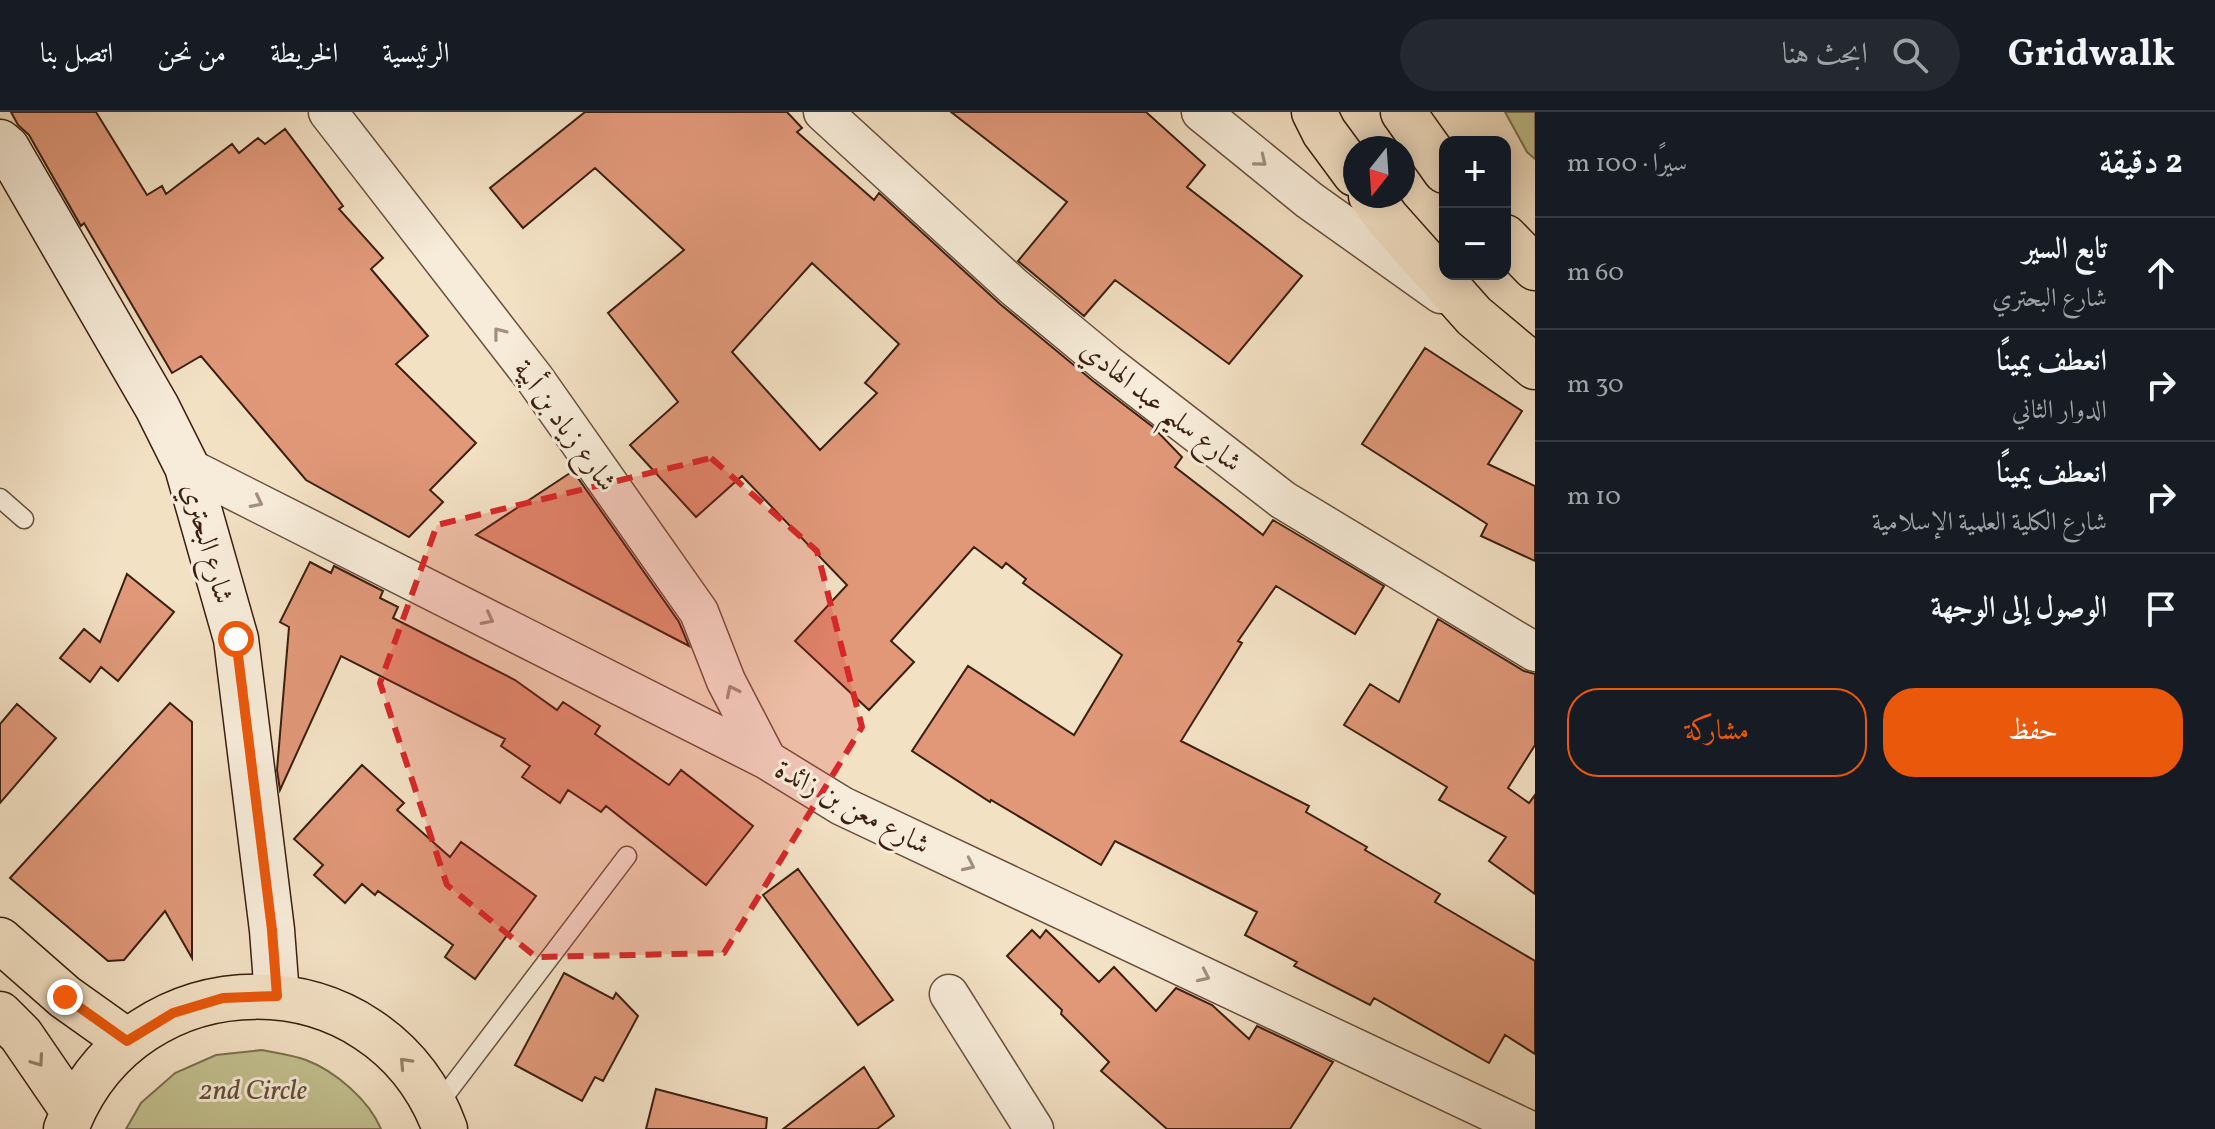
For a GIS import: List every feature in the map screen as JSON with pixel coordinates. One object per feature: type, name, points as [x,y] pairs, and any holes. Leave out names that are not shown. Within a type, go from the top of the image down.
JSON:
[{"type":"main road","points":[[1314,112],[1343,158]]},
{"type":"main road","points":[[1403,112],[1439,163]]},
{"type":"main road","points":[[1380,208],[1474,316],[1535,367]]},
{"type":"main road","points":[[1511,243],[1535,268]]},
{"type":"main road","points":[[0,940],[65,997],[127,1041]]},
{"type":"main road","points":[[69,1120],[96,1073],[127,1041],[173,1013],[223,998],[277,996],[326,1008],[371,1031],[409,1065],[441,1118]]},
{"type":"main road","points":[[0,1014],[21,1035],[69,1120]]},
{"type":"street","name":"شارع زياد بن أبية","points":[[328,112],[535,379],[699,612],[726,681],[767,760]]},
{"type":"street","name":"شارع سليم عبد الهادي","points":[[823,112],[1014,287],[1107,364],[1283,500],[1535,652]]},
{"type":"street","points":[[1201,112],[1309,200],[1474,316]]},
{"type":"street","name":"شارع البحتري","points":[[2,142],[157,407],[187,467],[236,639],[272,930],[277,996]]},
{"type":"street","name":"شارع معن بن زائدة","points":[[187,467],[767,760],[842,806],[1527,1129]]},
{"type":"street","points":[[949,994],[1034,1129]]},
{"type":"lane","points":[[0,498],[24,519]]},
{"type":"lane","points":[[441,1118],[627,856]]},
{"type":"highlighted area","points":[[711,458],[817,551],[862,727],[724,953],[536,957],[447,885],[380,683],[437,525]]},
{"type":"green space","points":[[1505,112],[1535,112],[1535,159],[1527,152]]},
{"type":"green space","name":"2nd Circle","points":[[262,1050],[301,1058],[328,1071],[360,1097],[381,1129],[126,1129],[141,1103],[175,1073],[216,1055]]},
{"type":"building","points":[[11,112],[96,112],[147,195],[162,186],[166,194],[232,144],[239,153],[258,138],[265,144],[285,129],[343,206],[339,209],[383,258],[371,269],[428,336],[396,364],[476,443],[430,490],[443,502],[409,537],[306,480],[201,356],[172,373],[84,223],[81,226],[29,135],[18,125]]},
{"type":"building","points":[[585,112],[787,112],[802,128],[797,132],[874,200],[879,193],[1000,304],[1153,427],[1182,457],[1175,467],[1263,535],[1273,520],[1384,586],[1355,634],[1276,586],[1238,641],[1242,643],[1181,741],[1309,806],[1306,812],[1440,894],[1435,902],[1535,961],[1535,1054],[1505,1035],[1489,1063],[1374,998],[1370,1005],[1294,966],[1297,962],[1245,935],[1257,912],[1115,841],[1101,865],[990,802],[912,751],[968,666],[1074,735],[1122,655],[1023,583],[1026,579],[1006,563],[1002,568],[974,547],[891,641],[914,662],[869,710],[795,641],[847,585],[742,476],[696,517],[630,445],[678,402],[608,313],[684,250],[595,168],[523,228],[490,188]],"holes":[[[812,263],[899,344],[865,383],[877,393],[820,450],[732,352]]]},
{"type":"building","points":[[951,112],[1146,112],[1205,165],[1187,187],[1302,276],[1229,364],[1115,280],[1084,316],[1018,261],[1067,202]]},
{"type":"building","points":[[1425,348],[1522,411],[1488,464],[1535,486],[1535,561],[1481,536],[1487,524],[1362,444]]},
{"type":"building","points":[[573,471],[679,622],[689,646],[476,535]]},
{"type":"building","points":[[310,562],[331,573],[334,566],[383,591],[380,598],[398,607],[393,618],[515,680],[557,710],[563,702],[600,726],[595,734],[669,785],[681,770],[753,826],[706,885],[606,806],[601,812],[568,790],[560,803],[522,777],[530,766],[501,746],[505,739],[341,656],[280,790],[277,770],[289,627],[280,622]]},
{"type":"building","points":[[127,574],[174,612],[118,681],[101,667],[90,682],[60,658],[84,629],[100,642]]},
{"type":"building","points":[[1438,619],[1524,671],[1535,674],[1535,745],[1508,788],[1529,803],[1535,795],[1535,894],[1489,861],[1506,837],[1439,800],[1447,787],[1344,725],[1370,684],[1399,702]]},
{"type":"building","points":[[170,703],[192,722],[192,958],[165,911],[124,960],[108,961],[10,878]]},
{"type":"building","points":[[17,704],[56,738],[0,803],[0,724]]},
{"type":"building","points":[[362,765],[404,803],[397,810],[450,857],[461,842],[536,896],[475,979],[445,957],[453,945],[378,891],[375,895],[362,884],[345,903],[314,875],[323,865],[294,839]]},
{"type":"building","points":[[798,869],[893,1000],[858,1025],[763,895]]},
{"type":"building","points":[[1032,930],[1040,938],[1046,930],[1099,982],[1114,967],[1156,1011],[1176,988],[1212,1005],[1249,1039],[1257,1026],[1333,1062],[1290,1129],[1167,1129],[1101,1071],[1109,1062],[1007,956]]},
{"type":"building","points":[[564,973],[613,999],[616,993],[638,1016],[603,1081],[595,1077],[582,1101],[515,1065]]},
{"type":"building","points":[[864,1067],[894,1116],[877,1129],[783,1129]]},
{"type":"building","points":[[656,1089],[767,1118],[766,1129],[646,1129]]},
{"type":"route","points":[[65,997],[127,1041],[173,1013],[223,998],[277,996],[272,930],[236,639]]}]
